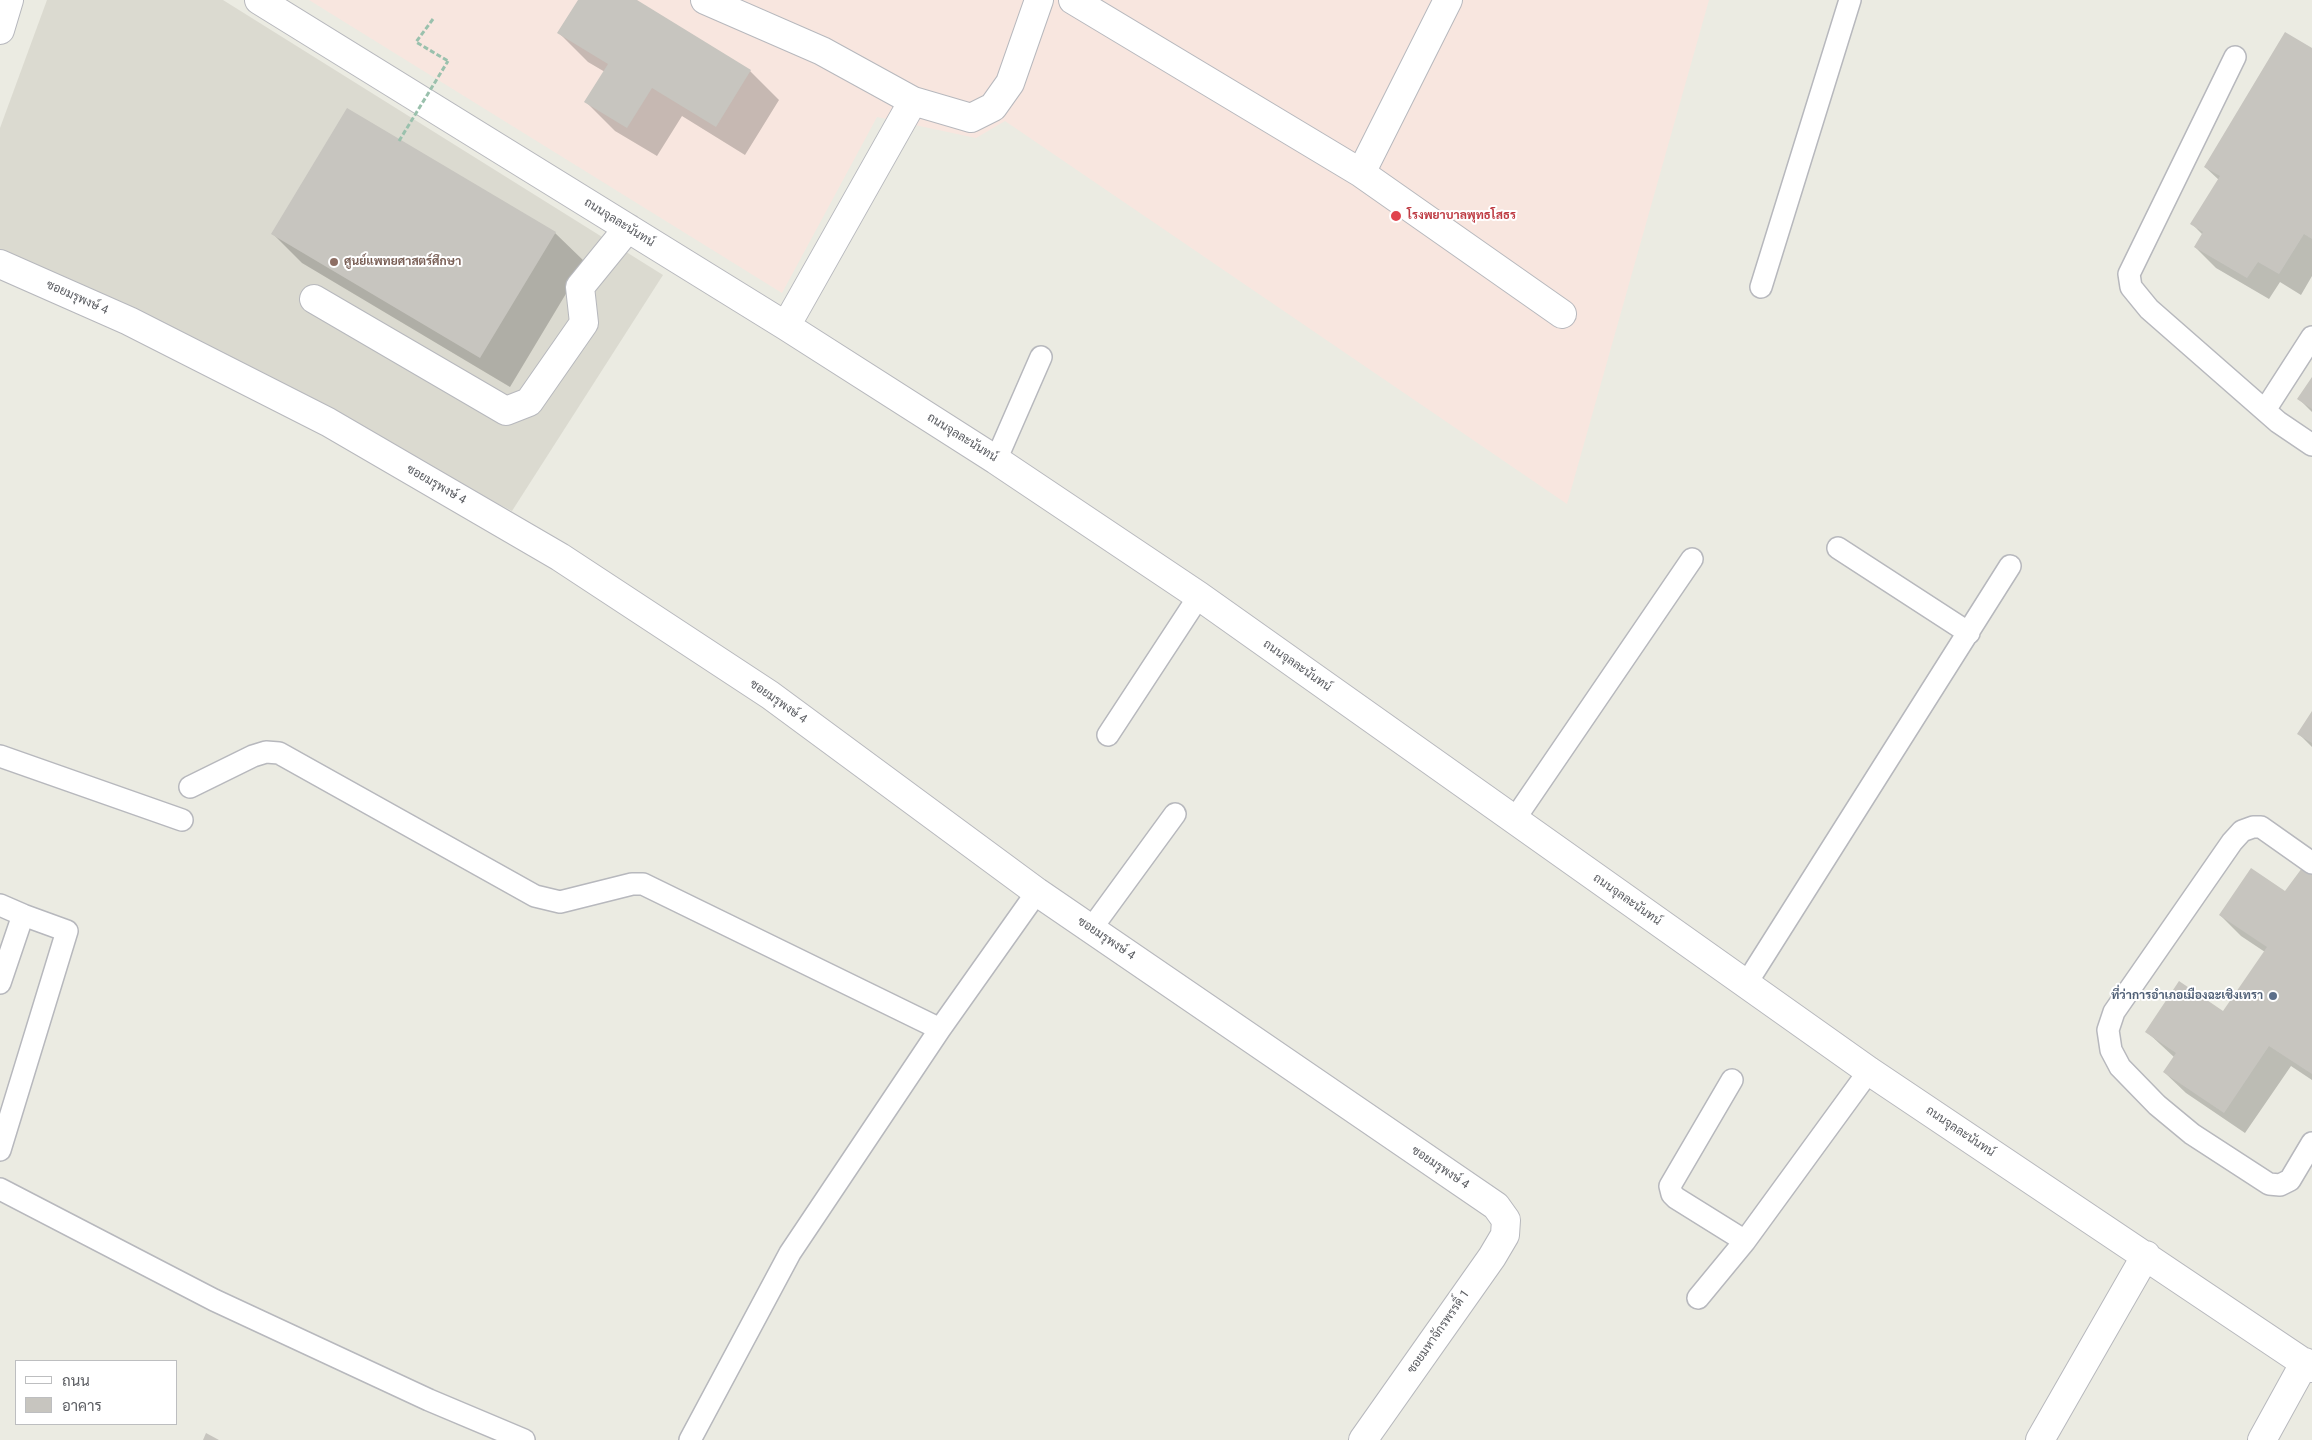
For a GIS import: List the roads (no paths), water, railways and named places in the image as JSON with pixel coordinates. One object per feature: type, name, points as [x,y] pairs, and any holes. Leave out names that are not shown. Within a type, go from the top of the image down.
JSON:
[{"type":"street","points":[[0,30],[9,0]]},
{"type":"street","name":"ถนนจุลละนันทน์","points":[[259,0],[786,326],[996,460],[1199,596],[1869,1071],[2308,1365]]},
{"type":"street","points":[[705,0],[822,51],[913,101],[971,118],[993,107],[1010,82],[1039,0]]},
{"type":"street","points":[[1073,0],[1361,173],[1562,314]]},
{"type":"street","points":[[1361,173],[1448,0]]},
{"type":"street","points":[[786,326],[913,101]]},
{"type":"street","points":[[314,299],[506,411],[529,402],[584,323],[580,287],[628,228]]},
{"type":"street","name":"ซอยมรุพงษ์ 4","points":[[0,264],[129,321],[328,422],[560,557],[770,695],[1038,892],[1496,1206],[1506,1220]]},
{"type":"street","name":"ซอยมหาจักรพรรดิ์ 1","points":[[1363,1440],[1492,1257],[1504,1235],[1506,1220]]},
{"type":"street","points":[[2040,1440],[2146,1255]]},
{"type":"street","points":[[2262,1440],[2308,1365]]},
{"type":"lane","points":[[1761,287],[1850,0]]},
{"type":"lane","points":[[2235,57],[2129,274],[2134,293],[2149,309],[2278,422],[2312,445]]},
{"type":"lane","points":[[2265,410],[2312,337]]},
{"type":"lane","points":[[996,460],[1041,357]]},
{"type":"lane","points":[[1838,548],[1969,633]]},
{"type":"lane","points":[[1514,820],[1692,560]]},
{"type":"lane","points":[[1746,984],[2010,566]]},
{"type":"lane","points":[[1108,735],[1199,596]]},
{"type":"lane","points":[[190,787],[253,756],[266,752],[279,753],[535,896],[560,902],[632,884],[643,884],[940,1029]]},
{"type":"lane","points":[[0,756],[182,820]]},
{"type":"lane","points":[[1091,929],[1176,814]]},
{"type":"lane","points":[[2312,862],[2261,827],[2253,827],[2242,831],[2232,842],[2114,1012],[2108,1030],[2111,1050],[2120,1067],[2157,1105],[2192,1134],[2270,1184],[2280,1185],[2290,1180],[2312,1143]]},
{"type":"lane","points":[[690,1440],[790,1253],[940,1029],[1038,892]]},
{"type":"lane","points":[[0,906],[67,931],[0,1150]]},
{"type":"lane","points":[[0,983],[23,915]]},
{"type":"lane","points":[[1698,1298],[1746,1241],[1869,1071]]},
{"type":"lane","points":[[1732,1080],[1670,1186],[1672,1194],[1676,1198],[1746,1241]]},
{"type":"lane","points":[[0,1189],[214,1300],[429,1400],[524,1440]]},
{"type":"place","name":"โรงพยาบาลพุทธโสธร","points":[[1396,216]]},
{"type":"place","name":"ศูนย์แพทยศาสตร์ศึกษา","points":[[334,262]]},
{"type":"place","name":"ที่ว่าการอำเภอเมืองฉะเชิงเทรา","points":[[2273,996]]}]
